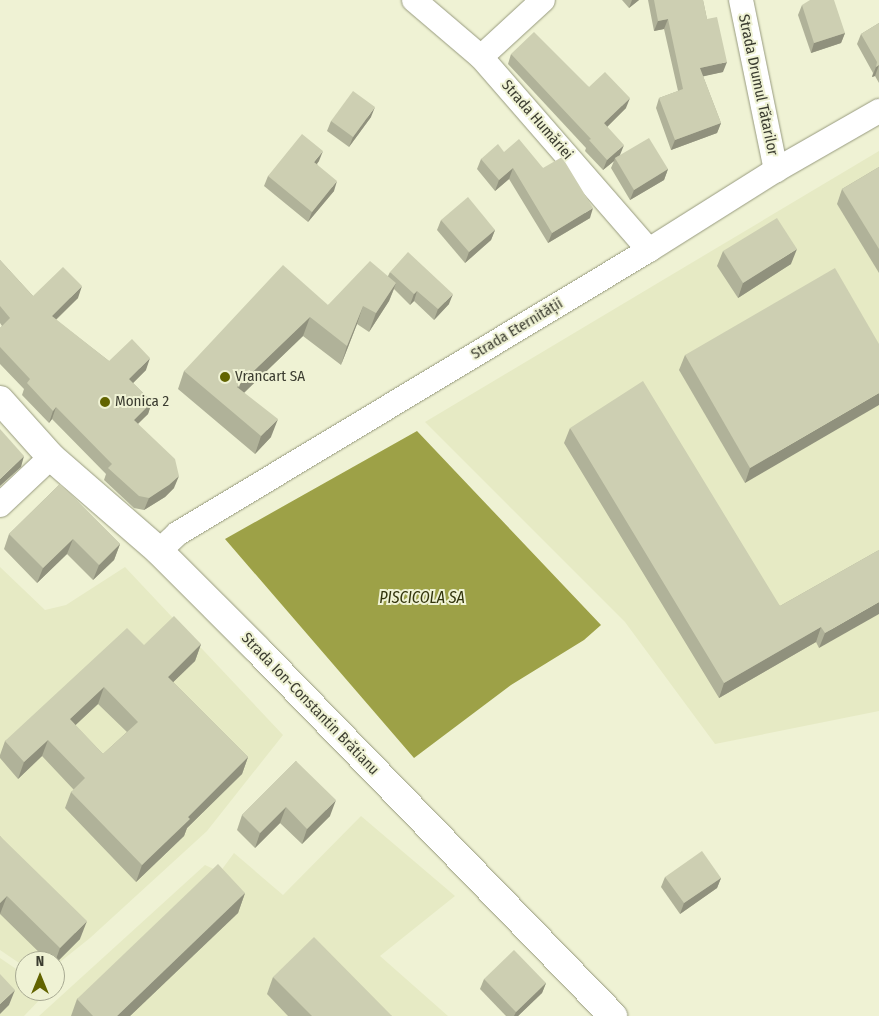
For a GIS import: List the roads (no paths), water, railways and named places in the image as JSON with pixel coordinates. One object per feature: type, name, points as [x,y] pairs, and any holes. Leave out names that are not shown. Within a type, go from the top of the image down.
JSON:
[{"type":"main road","name":"Strada Ion-Constantin Brătianu","points":[[0,400],[51,457],[159,551],[613,1016]]},
{"type":"street","name":"Strada Humăriei","points":[[414,0],[481,57],[649,250]]},
{"type":"street","points":[[481,57],[543,0]]},
{"type":"street","name":"Strada Drumul Tătarilor","points":[[740,0],[776,170]]},
{"type":"street","name":"Strada Eternității","points":[[159,551],[176,534],[649,250],[776,170],[879,111]]},
{"type":"street","points":[[0,505],[51,457]]},
{"type":"water","name":"PISCICOLA SA","points":[[417,431],[601,625],[584,640],[511,685],[414,758],[225,539]]},
{"type":"place","name":"Vrancart SA","points":[[225,377]]},
{"type":"place","name":"Monica 2","points":[[105,402]]}]
